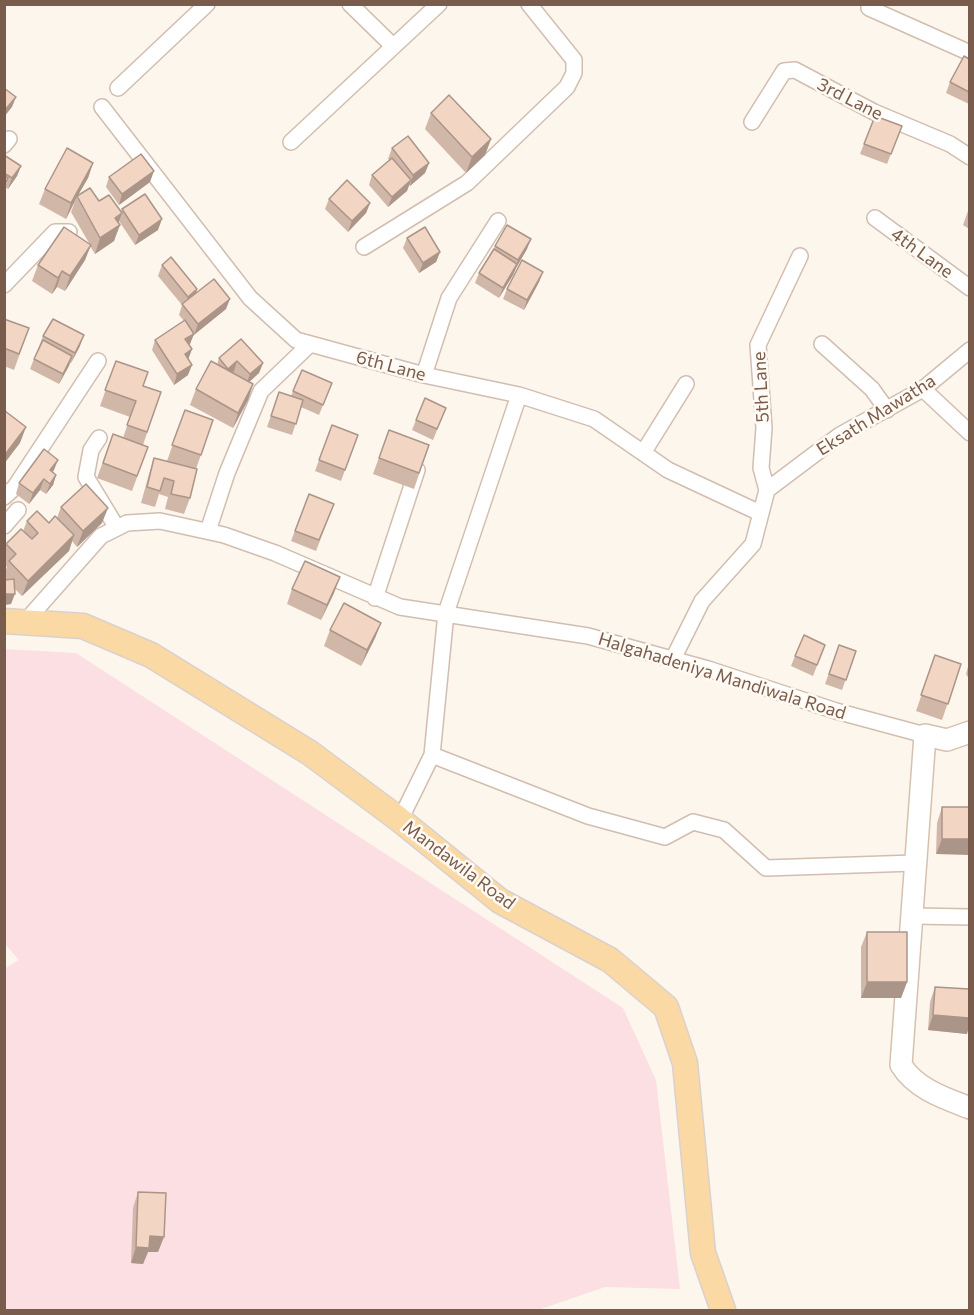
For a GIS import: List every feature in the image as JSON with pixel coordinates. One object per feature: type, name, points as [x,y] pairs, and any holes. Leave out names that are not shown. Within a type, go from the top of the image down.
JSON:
[{"type":"main road","name":"Mandawila Road","points":[[14,622],[83,626],[151,655],[310,753],[400,820],[500,901],[610,960],[666,1007],[685,1063],[703,1253],[723,1311]]},
{"type":"street","points":[[118,88],[207,4]]},
{"type":"street","points":[[350,4],[393,46]]},
{"type":"street","points":[[291,142],[439,4]]},
{"type":"street","points":[[364,247],[467,183],[567,87],[574,73],[574,60],[529,4]]},
{"type":"street","points":[[869,8],[969,53]]},
{"type":"street","name":"3rd Lane","points":[[752,122],[784,71],[795,70],[874,112],[950,144],[969,158]]},
{"type":"street","name":"6th Lane","points":[[102,107],[250,298],[296,340],[424,375],[519,396],[594,419],[668,470],[760,513]]},
{"type":"street","name":"4th Lane","points":[[875,218],[969,288]]},
{"type":"street","points":[[424,375],[449,298],[498,221]]},
{"type":"street","points":[[4,285],[55,232],[69,232]]},
{"type":"street","name":"5th Lane","points":[[767,490],[761,468],[764,428],[758,345],[800,256]]},
{"type":"street","points":[[208,531],[227,472],[261,391],[309,345]]},
{"type":"street","points":[[822,345],[872,389],[887,410]]},
{"type":"street","name":"Eksath Mawatha","points":[[767,490],[840,435],[923,389],[969,350]]},
{"type":"street","points":[[4,497],[15,487],[98,361]]},
{"type":"street","points":[[643,453],[687,384]]},
{"type":"street","points":[[923,389],[969,434]]},
{"type":"street","points":[[400,820],[432,755],[446,613],[519,396]]},
{"type":"street","points":[[14,622],[101,536],[117,528],[86,477],[91,450],[99,438]]},
{"type":"street","points":[[375,598],[421,456]]},
{"type":"street","points":[[673,659],[702,601],[753,544],[767,490]]},
{"type":"street","points":[[4,526],[18,510]]},
{"type":"street","name":"Halgahadeniya Mandiwala Road","points":[[117,528],[127,522],[159,521],[208,531],[275,553],[400,607],[588,636],[673,659],[836,711],[925,735]]},
{"type":"street","points":[[969,732],[947,740],[925,735],[901,1065],[909,1078],[941,1098],[969,1108]]},
{"type":"street","points":[[432,755],[588,816],[665,837],[693,822],[724,830],[766,868],[914,863]]},
{"type":"street","points":[[913,916],[969,917]]},
{"type":"shaded area","points":[[4,649],[76,653],[623,1008],[656,1080],[680,1289],[605,1287],[538,1310],[5,1310],[4,969],[19,960],[4,943]]},
{"type":"building","points":[[964,56],[969,59],[969,92],[950,82]]},
{"type":"building","points":[[4,88],[16,97],[4,111]]},
{"type":"building","points":[[449,95],[491,139],[472,157],[431,113]]},
{"type":"building","points":[[875,116],[902,126],[891,154],[864,144]]},
{"type":"building","points":[[408,136],[429,163],[413,175],[392,148]]},
{"type":"building","points":[[67,148],[93,163],[71,203],[45,189]]},
{"type":"building","points":[[141,154],[154,171],[122,194],[109,177]]},
{"type":"building","points":[[4,155],[21,166],[12,178],[4,173]]},
{"type":"building","points":[[392,158],[411,180],[392,197],[372,175]]},
{"type":"building","points":[[347,180],[370,203],[352,221],[329,199]]},
{"type":"building","points":[[90,188],[99,201],[109,195],[122,213],[115,218],[120,225],[100,238],[77,196]]},
{"type":"building","points":[[145,194],[162,219],[139,235],[122,209]]},
{"type":"building","points":[[507,225],[531,239],[518,260],[495,246]]},
{"type":"building","points":[[64,227],[91,245],[70,276],[62,271],[58,278],[38,265]]},
{"type":"building","points":[[425,227],[440,252],[423,263],[407,238]]},
{"type":"building","points":[[494,249],[517,264],[503,288],[479,273]]},
{"type":"building","points":[[171,257],[197,289],[188,297],[162,265]]},
{"type":"building","points":[[522,260],[543,272],[527,300],[507,289]]},
{"type":"building","points":[[214,279],[230,299],[198,324],[182,304]]},
{"type":"building","points":[[4,319],[29,328],[19,354],[4,348]]},
{"type":"building","points":[[53,319],[84,335],[75,353],[43,336]]},
{"type":"building","points":[[185,320],[194,334],[185,339],[192,349],[185,354],[192,365],[177,374],[155,340]]},
{"type":"building","points":[[241,339],[263,363],[250,374],[237,361],[228,369],[219,358]]},
{"type":"building","points":[[43,340],[72,356],[63,374],[34,359]]},
{"type":"building","points":[[116,361],[148,372],[143,386],[161,392],[147,432],[127,425],[136,401],[105,390]]},
{"type":"building","points":[[211,361],[253,384],[238,413],[196,389]]},
{"type":"building","points":[[302,370],[332,383],[323,405],[293,391]]},
{"type":"building","points":[[279,392],[303,400],[296,424],[271,416]]},
{"type":"building","points":[[425,398],[446,408],[437,429],[416,420]]},
{"type":"building","points":[[185,410],[213,420],[201,455],[172,445]]},
{"type":"building","points":[[4,412],[26,427],[4,456]]},
{"type":"building","points":[[332,425],[358,435],[345,470],[319,460]]},
{"type":"building","points":[[389,430],[429,445],[419,473],[379,458]]},
{"type":"building","points":[[113,434],[148,447],[137,476],[103,463]]},
{"type":"building","points":[[44,449],[58,460],[50,470],[56,475],[50,484],[44,479],[33,493],[19,483]]},
{"type":"building","points":[[154,458],[197,469],[190,498],[171,494],[174,481],[164,478],[160,491],[147,487]]},
{"type":"building","points":[[86,484],[108,508],[83,531],[61,507]]},
{"type":"building","points":[[309,494],[334,504],[319,540],[295,531]]},
{"type":"building","points":[[37,511],[49,523],[55,516],[74,535],[28,581],[9,561],[16,554],[6,544],[21,529],[32,539],[38,533],[27,521]]},
{"type":"building","points":[[305,561],[340,577],[327,605],[292,589]]},
{"type":"building","points":[[14,579],[15,594],[4,594],[4,580]]},
{"type":"building","points":[[344,603],[381,623],[367,650],[330,630]]},
{"type":"building","points":[[804,635],[825,645],[817,665],[795,656]]},
{"type":"building","points":[[839,645],[856,651],[846,680],[829,674]]},
{"type":"building","points":[[935,655],[961,664],[948,704],[921,695]]},
{"type":"building","points":[[942,807],[969,807],[969,839],[942,839]]},
{"type":"building","points":[[867,932],[907,932],[907,982],[867,982]]},
{"type":"building","points":[[935,987],[969,989],[969,1018],[933,1015]]},
{"type":"building","points":[[138,1192],[166,1193],[164,1237],[150,1236],[149,1248],[136,1247]]}]
